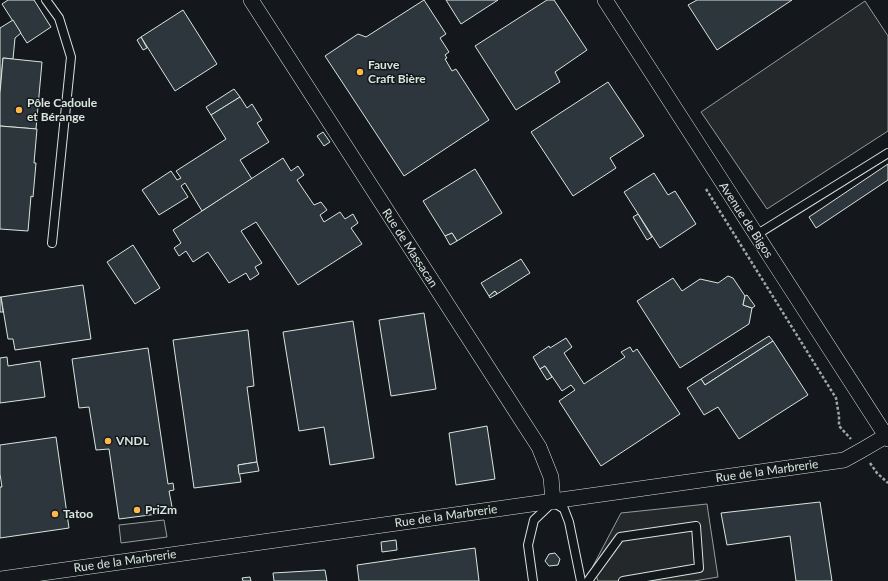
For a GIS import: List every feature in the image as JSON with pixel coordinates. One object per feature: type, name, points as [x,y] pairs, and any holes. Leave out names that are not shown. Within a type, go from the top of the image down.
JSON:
[{"type":"street","name":"Rue de Massacan","points":[[251,0],[539,447],[552,477],[553,502]]},
{"type":"street","name":"Avenue de Bigos","points":[[605,0],[887,438]]},
{"type":"street","name":"Rue de la Marbrerie","points":[[0,579],[844,460],[887,438]]},
{"type":"lane","points":[[46,0],[59,18],[71,57],[52,243]]},
{"type":"lane","points":[[756,235],[888,153]]},
{"type":"lane","points":[[533,581],[528,545],[534,520],[553,502],[564,509],[581,581]]},
{"type":"lane","points":[[588,581],[620,537],[696,526],[699,568],[623,581]]},
{"type":"path","points":[[706,189],[836,398],[839,426],[862,450],[877,473],[888,483]]},
{"type":"shaded area","points":[[865,1],[888,36],[888,131],[767,209],[701,112]]},
{"type":"shaded area","points":[[707,504],[718,577],[694,581],[598,581],[593,566],[621,513]]},
{"type":"shaded area","points":[[164,520],[167,537],[121,543],[119,525]]},
{"type":"building","points":[[8,0],[34,0],[51,27],[27,43],[2,4]]},
{"type":"building","points":[[424,0],[446,34],[440,38],[449,52],[445,55],[447,58],[445,59],[452,71],[456,69],[489,120],[404,176],[325,56],[358,34],[366,37]]},
{"type":"building","points":[[446,0],[498,0],[461,24]]},
{"type":"building","points":[[547,0],[554,0],[587,50],[555,72],[560,82],[516,110],[475,46]]},
{"type":"building","points":[[697,0],[792,0],[717,50],[688,5]]},
{"type":"building","points":[[183,10],[217,64],[175,91],[141,37]]},
{"type":"building","points":[[13,20],[21,33],[15,38],[13,59],[3,58],[0,93],[0,28]]},
{"type":"building","points":[[141,37],[147,48],[143,50],[137,40]]},
{"type":"building","name":"Pôle Cadoule et Bérange","points":[[3,58],[42,62],[36,129],[0,126],[0,93]]},
{"type":"building","points":[[608,82],[644,136],[610,158],[616,168],[573,196],[531,132]]},
{"type":"building","points":[[234,89],[240,97],[211,115],[206,107]]},
{"type":"building","points":[[240,97],[247,108],[252,104],[262,120],[257,123],[269,142],[240,160],[252,179],[202,211],[185,183],[181,186],[188,197],[159,215],[142,190],[171,171],[177,180],[181,178],[176,171],[226,139],[211,115]]},
{"type":"building","points":[[0,126],[37,129],[33,197],[31,196],[28,231],[0,229]]},
{"type":"building","points":[[323,132],[330,142],[324,146],[317,136]]},
{"type":"building","points":[[283,158],[291,171],[298,166],[304,175],[297,180],[314,205],[321,202],[327,210],[320,215],[324,222],[340,212],[345,219],[353,214],[358,223],[351,228],[362,244],[298,285],[256,222],[241,231],[262,263],[255,267],[259,274],[250,280],[246,273],[229,283],[208,252],[193,262],[186,251],[179,256],[174,248],[181,243],[173,230]]},
{"type":"building","points":[[888,164],[888,180],[816,228],[809,217]]},
{"type":"building","points":[[475,169],[502,213],[457,241],[452,233],[445,236],[423,201]]},
{"type":"building","points":[[654,173],[668,195],[675,191],[696,224],[660,248],[624,192]]},
{"type":"building","points":[[638,214],[652,237],[647,240],[633,217]]},
{"type":"building","points":[[452,233],[457,241],[450,245],[445,236]]},
{"type":"building","points":[[133,245],[160,288],[135,304],[107,262]]},
{"type":"building","points":[[521,259],[530,273],[497,294],[495,291],[489,296],[481,283]]},
{"type":"building","points":[[728,276],[733,278],[745,296],[743,305],[752,308],[749,324],[680,368],[637,301],[673,278],[682,291],[700,279],[718,283]]},
{"type":"building","points":[[83,285],[91,339],[15,350],[13,339],[8,339],[1,297]]},
{"type":"building","points":[[495,291],[497,294],[490,298],[489,296]]},
{"type":"building","points":[[747,295],[755,306],[752,308],[743,305],[745,296]]},
{"type":"building","points":[[1,297],[3,312],[0,312]]},
{"type":"building","points":[[424,313],[436,389],[391,396],[379,320]]},
{"type":"building","points":[[353,321],[374,458],[330,465],[324,427],[299,431],[283,332]]},
{"type":"building","points":[[248,330],[254,386],[247,387],[257,462],[238,465],[241,482],[194,488],[173,340]]},
{"type":"building","points":[[769,336],[773,341],[705,385],[701,379]]},
{"type":"building","points":[[566,338],[572,347],[564,353],[584,384],[625,357],[621,352],[630,347],[633,352],[637,349],[680,414],[601,466],[559,401],[575,390],[571,385],[562,391],[545,366],[540,369],[533,357],[549,346],[550,348]]},
{"type":"building","points":[[773,341],[808,395],[739,439],[718,407],[704,415],[687,388],[701,379],[705,385]]},
{"type":"building","points":[[148,348],[168,484],[173,483],[174,490],[169,491],[173,512],[119,519],[109,449],[96,450],[89,407],[79,408],[72,359]]},
{"type":"building","points":[[7,357],[8,366],[40,361],[45,397],[0,403],[0,358]]},
{"type":"building","points":[[545,366],[552,377],[547,380],[540,369]]},
{"type":"building","points":[[487,426],[495,479],[456,485],[449,433]]},
{"type":"building","points":[[56,437],[69,528],[0,538],[0,487],[2,487],[0,474],[0,445]]},
{"type":"building","points":[[257,462],[259,471],[239,474],[238,465]]},
{"type":"building","points":[[820,502],[832,581],[796,581],[790,536],[727,545],[721,513]]},
{"type":"building","points":[[396,540],[397,550],[382,552],[381,542]]},
{"type":"building","points":[[475,548],[479,581],[359,581],[357,565]]},
{"type":"building","points":[[555,553],[560,559],[558,565],[549,566],[545,561],[549,554]]},
{"type":"building","points":[[325,570],[327,581],[274,581],[273,573]]},
{"type":"building","points":[[250,577],[251,581],[243,581],[242,578]]},
{"type":"place","name":"Fauve Craft Bière","points":[[360,72]]},
{"type":"place","name":"Pôle Cadoule et Bérange","points":[[19,110]]},
{"type":"place","name":"VNDL","points":[[108,441]]},
{"type":"place","name":"PriZm","points":[[137,510]]},
{"type":"place","name":"Tatoo","points":[[55,514]]}]
